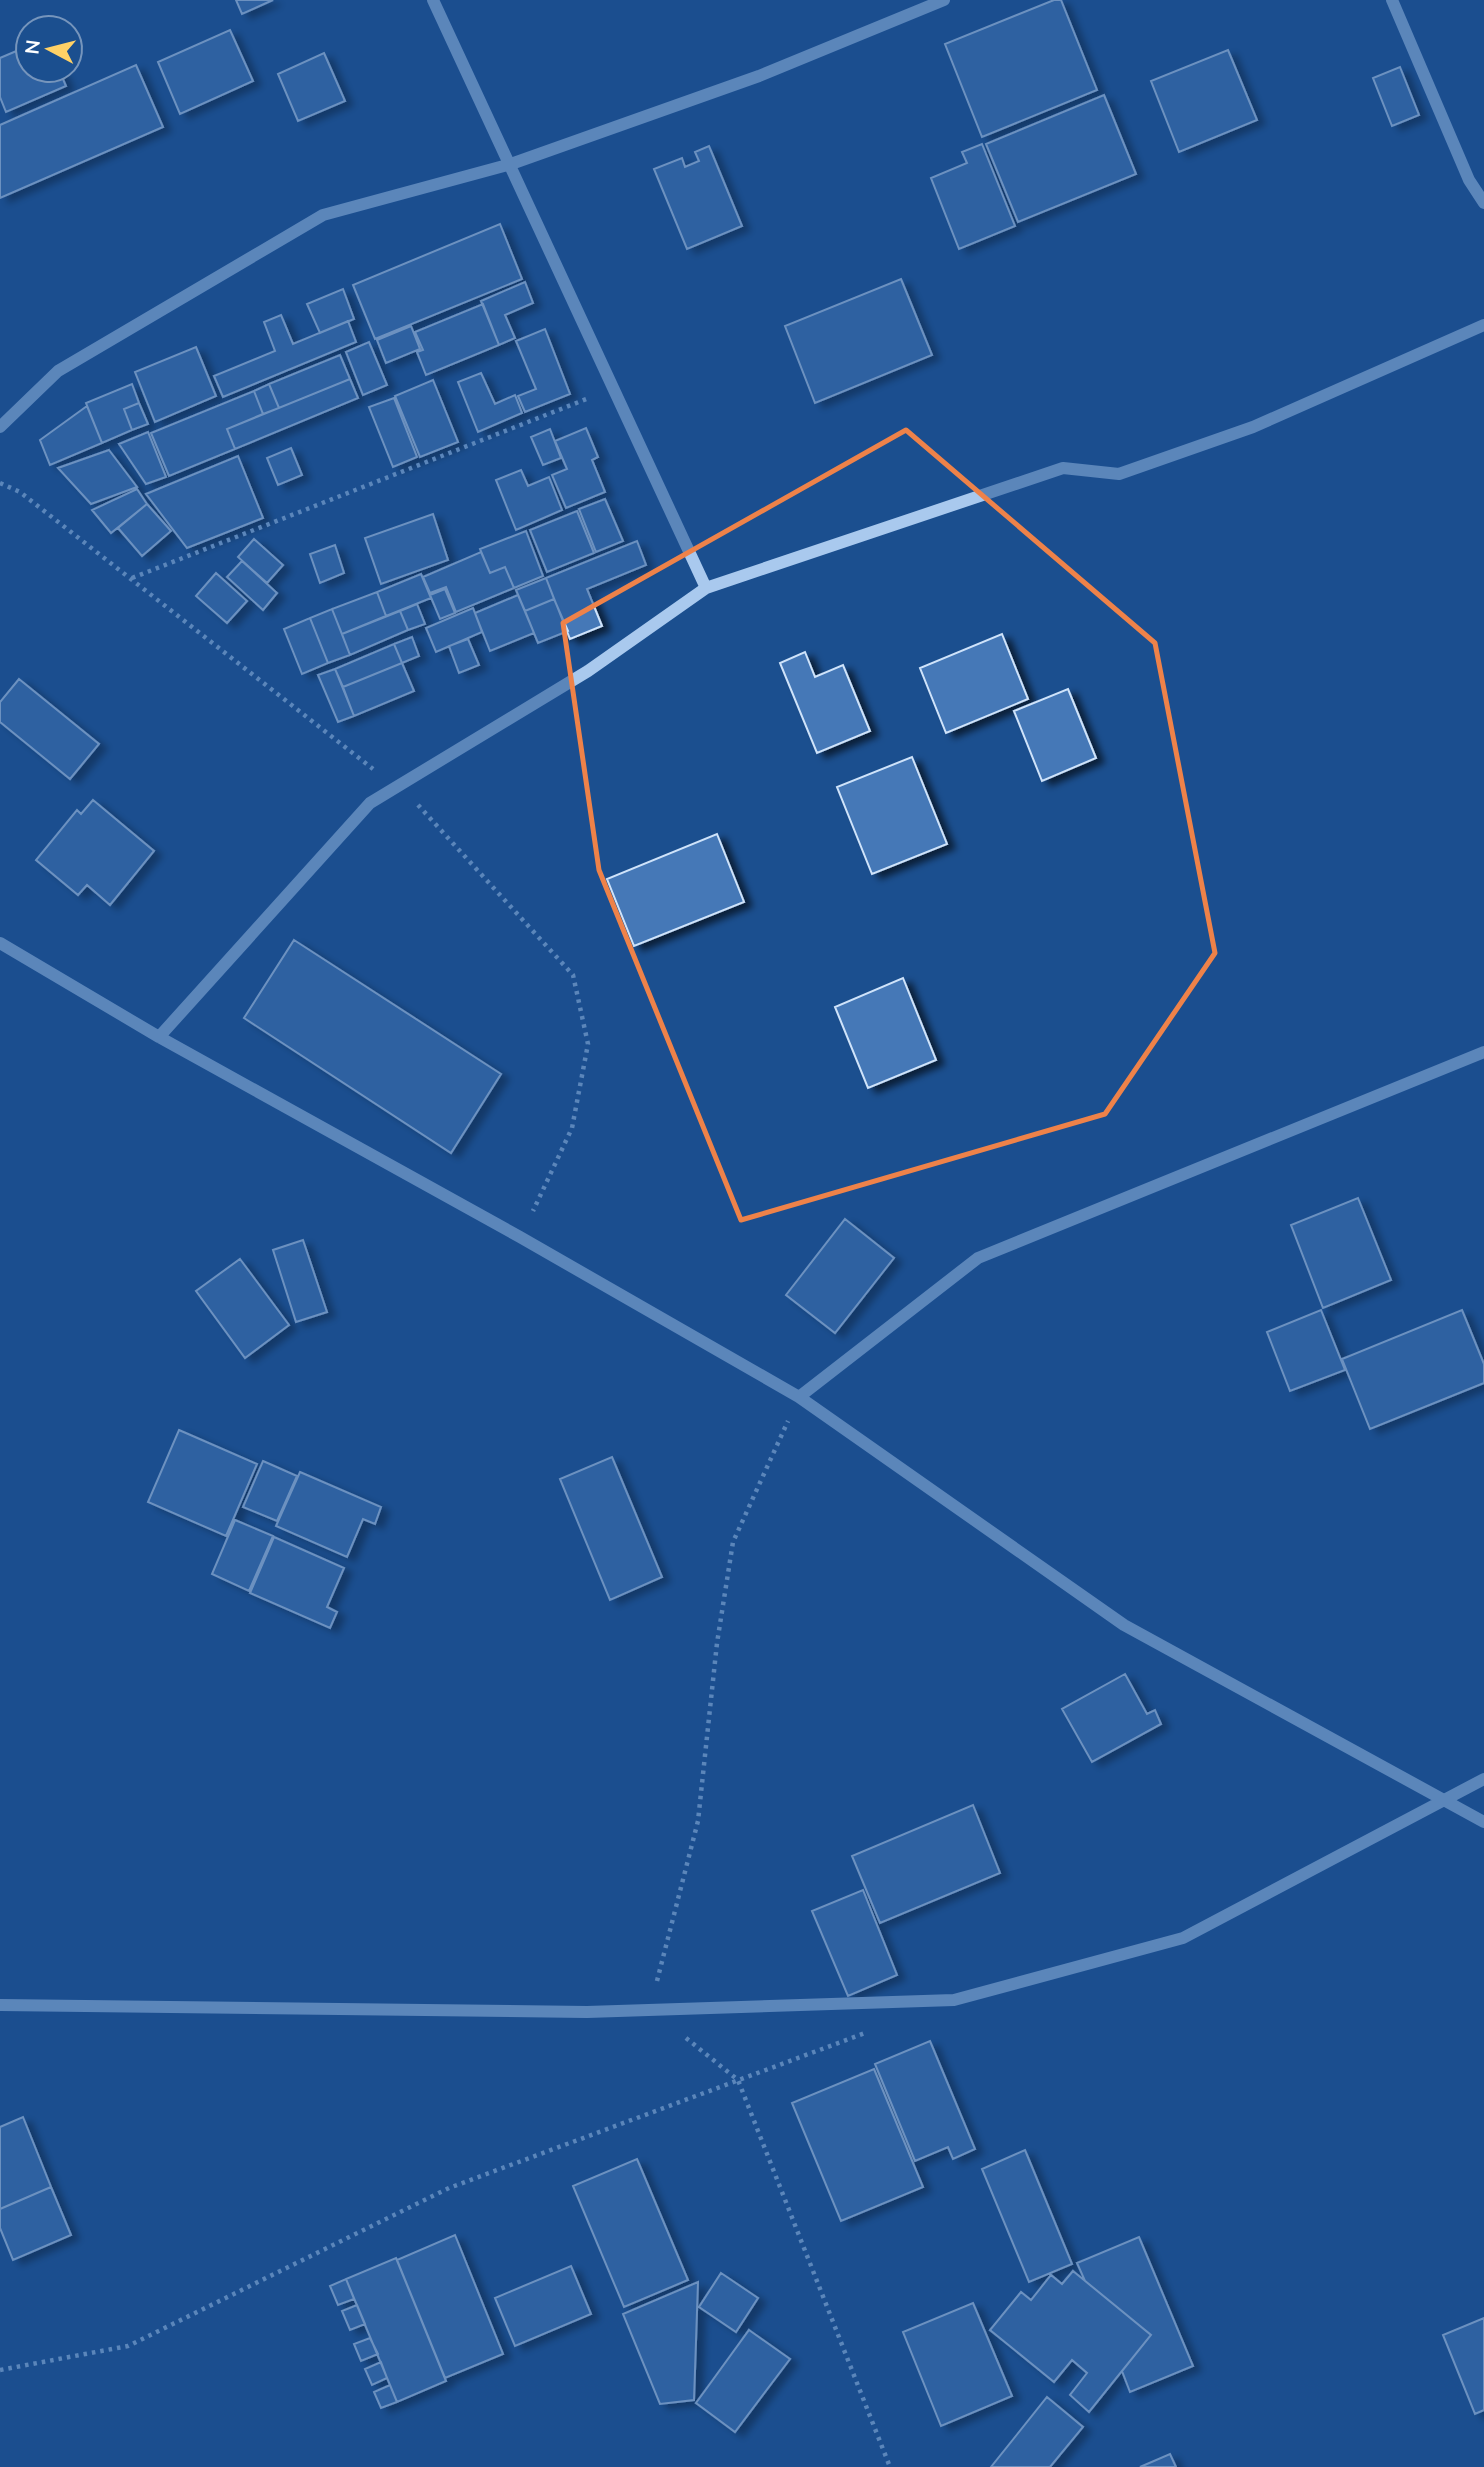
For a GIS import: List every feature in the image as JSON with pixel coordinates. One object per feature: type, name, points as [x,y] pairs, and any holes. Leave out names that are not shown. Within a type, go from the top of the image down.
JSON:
[{"type":"street","points":[[433,0],[706,588]]},
{"type":"street","points":[[0,427],[58,371],[323,215],[511,164],[759,76],[944,0]]},
{"type":"street","points":[[1392,0],[1469,180],[1484,203]]},
{"type":"street","points":[[159,1037],[370,803],[588,671],[706,588],[1063,468],[1119,474],[1253,428],[1484,326]]},
{"type":"street","points":[[0,943],[159,1037],[520,1237],[799,1397],[1124,1625],[1484,1822]]},
{"type":"street","points":[[799,1397],[978,1258],[1484,1052]]},
{"type":"street","points":[[0,2005],[587,2012],[954,2000],[1183,1938],[1484,1779]]},
{"type":"path","points":[[131,579],[614,388]]},
{"type":"path","points":[[799,1397],[733,1542],[717,1643],[698,1821],[650,2010],[738,2080],[890,2467]]},
{"type":"path","points":[[0,2370],[128,2346],[449,2188],[878,2028]]},
{"type":"highlighted area","points":[[906,430],[1155,643],[1215,953],[1105,1114],[741,1220],[599,870],[563,623]]},
{"type":"building","points":[[236,0],[273,0],[242,14]]},
{"type":"building","points":[[1054,0],[1061,0],[1097,90],[982,137],[945,44]]},
{"type":"building","points":[[230,30],[253,81],[180,114],[158,62]]},
{"type":"building","points":[[1228,50],[1257,120],[1179,152],[1151,81]]},
{"type":"building","points":[[14,52],[14,84],[66,86],[6,112],[0,97],[0,58]]},
{"type":"building","points":[[324,53],[345,101],[298,121],[278,74]]},
{"type":"building","points":[[136,65],[163,127],[0,198],[0,125]]},
{"type":"building","points":[[1400,67],[1419,115],[1392,126],[1373,78]]},
{"type":"building","points":[[1104,95],[1136,174],[1018,222],[986,144]]},
{"type":"building","points":[[982,144],[1015,226],[959,249],[931,178],[967,163],[962,152]]},
{"type":"building","points":[[709,146],[742,226],[687,249],[654,169],[682,158],[685,167],[699,161],[695,152]]},
{"type":"building","points":[[500,224],[522,279],[375,339],[353,285]]},
{"type":"building","points":[[901,279],[932,355],[815,403],[785,326]]},
{"type":"building","points":[[525,282],[533,303],[505,315],[515,338],[499,345],[481,301]]},
{"type":"building","points":[[343,289],[354,319],[320,333],[307,304]]},
{"type":"building","points":[[483,304],[499,345],[426,375],[417,352],[423,350],[415,332]]},
{"type":"building","points":[[281,315],[293,344],[348,321],[356,342],[223,397],[214,376],[275,351],[264,322]]},
{"type":"building","points":[[411,326],[420,349],[386,363],[377,340]]},
{"type":"building","points":[[545,329],[570,394],[525,412],[518,396],[536,389],[516,341]]},
{"type":"building","points":[[369,342],[387,385],[363,395],[346,352]]},
{"type":"building","points":[[196,347],[216,396],[155,422],[135,372]]},
{"type":"building","points":[[340,355],[350,379],[279,408],[269,384]]},
{"type":"building","points":[[481,373],[495,404],[515,395],[522,413],[478,432],[458,382]]},
{"type":"building","points":[[350,379],[358,398],[235,449],[227,429]]},
{"type":"building","points":[[433,380],[458,442],[420,457],[395,396]]},
{"type":"building","points":[[132,384],[139,403],[124,409],[132,430],[102,443],[86,403]]},
{"type":"building","points":[[269,384],[279,408],[263,414],[254,391]]},
{"type":"building","points":[[254,391],[263,414],[227,429],[235,449],[169,476],[151,433]]},
{"type":"building","points":[[394,398],[417,457],[393,467],[369,407]]},
{"type":"building","points":[[139,403],[148,424],[132,430],[124,409]]},
{"type":"building","points":[[87,406],[102,443],[50,465],[40,440]]},
{"type":"building","points":[[586,428],[598,457],[592,460],[605,492],[566,508],[552,475],[567,469],[555,441]]},
{"type":"building","points":[[550,429],[561,458],[543,465],[531,437]]},
{"type":"building","points":[[148,432],[166,477],[146,484],[119,444]]},
{"type":"building","points":[[291,448],[302,475],[278,485],[267,458]]},
{"type":"building","points":[[109,450],[137,487],[91,504],[58,468]]},
{"type":"building","points":[[238,456],[263,518],[187,548],[146,494]]},
{"type":"building","points":[[521,470],[528,486],[549,477],[562,510],[516,530],[496,480]]},
{"type":"building","points":[[137,489],[147,504],[111,533],[92,510]]},
{"type":"building","points":[[605,499],[623,541],[596,552],[579,509]]},
{"type":"building","points":[[147,504],[171,531],[142,556],[118,528]]},
{"type":"building","points":[[577,511],[594,553],[547,572],[530,530]]},
{"type":"building","points":[[433,514],[448,560],[381,584],[365,538]]},
{"type":"building","points":[[526,531],[543,576],[514,588],[505,567],[490,573],[480,549]]},
{"type":"building","points":[[254,539],[283,565],[267,583],[238,557]]},
{"type":"building","points":[[637,541],[646,565],[587,589],[602,626],[570,639],[546,578]]},
{"type":"building","points":[[335,545],[344,573],[320,583],[310,554]]},
{"type":"building","points":[[481,552],[490,573],[505,567],[514,588],[456,612],[446,587],[430,593],[423,577]]},
{"type":"building","points":[[242,561],[277,593],[263,610],[227,577]]},
{"type":"building","points":[[216,573],[247,601],[227,623],[196,596]]},
{"type":"building","points":[[421,574],[431,598],[386,616],[377,592]]},
{"type":"building","points":[[546,578],[554,599],[525,611],[516,590]]},
{"type":"building","points":[[445,589],[455,613],[440,619],[430,595]]},
{"type":"building","points":[[377,592],[386,616],[342,634],[332,609]]},
{"type":"building","points":[[518,595],[534,633],[490,651],[475,613]]},
{"type":"building","points":[[554,599],[568,631],[538,643],[525,611]]},
{"type":"building","points":[[417,604],[425,624],[408,630],[400,611]]},
{"type":"building","points":[[473,608],[482,632],[436,652],[426,628]]},
{"type":"building","points":[[332,609],[350,655],[328,663],[310,618]]},
{"type":"building","points":[[400,611],[408,630],[350,655],[342,634]]},
{"type":"building","points":[[310,618],[328,663],[302,674],[284,629]]},
{"type":"building","points":[[1002,634],[1028,699],[946,733],[920,668]]},
{"type":"building","points":[[412,637],[419,656],[402,663],[394,644]]},
{"type":"building","points":[[468,639],[479,665],[459,673],[449,646]]},
{"type":"building","points":[[394,644],[402,663],[343,687],[335,669]]},
{"type":"building","points":[[805,652],[815,677],[843,665],[870,731],[817,753],[780,663]]},
{"type":"building","points":[[402,663],[414,691],[354,716],[343,687]]},
{"type":"building","points":[[335,669],[354,716],[338,722],[318,675]]},
{"type":"building","points":[[19,679],[99,744],[70,779],[0,722],[0,702]]},
{"type":"building","points":[[1068,689],[1096,758],[1042,781],[1014,711]]},
{"type":"building","points":[[912,757],[947,844],[872,874],[837,787]]},
{"type":"building","points":[[93,800],[154,851],[110,905],[87,885],[78,895],[36,860],[77,810],[81,814]]},
{"type":"building","points":[[717,834],[744,902],[634,946],[607,879]]},
{"type":"building","points":[[294,940],[501,1074],[451,1153],[244,1018]]},
{"type":"building","points":[[903,978],[936,1060],[868,1088],[835,1007]]},
{"type":"building","points":[[1358,1198],[1391,1280],[1323,1308],[1291,1225]]},
{"type":"building","points":[[845,1219],[894,1258],[835,1333],[786,1295]]},
{"type":"building","points":[[303,1240],[327,1312],[296,1322],[273,1250]]},
{"type":"building","points":[[240,1259],[289,1325],[245,1358],[196,1291]]},
{"type":"building","points":[[1321,1310],[1345,1370],[1290,1391],[1267,1332]]},
{"type":"building","points":[[1462,1310],[1484,1364],[1484,1383],[1370,1429],[1342,1359]]},
{"type":"building","points":[[179,1430],[257,1464],[226,1536],[148,1502]]},
{"type":"building","points":[[612,1457],[662,1577],[610,1600],[560,1479]]},
{"type":"building","points":[[263,1461],[297,1476],[277,1521],[243,1507]]},
{"type":"building","points":[[300,1472],[381,1507],[375,1524],[363,1519],[347,1557],[276,1526]]},
{"type":"building","points":[[235,1520],[273,1536],[249,1591],[212,1574]]},
{"type":"building","points":[[274,1537],[344,1568],[327,1607],[337,1612],[330,1628],[250,1593]]},
{"type":"building","points":[[1125,1674],[1147,1714],[1155,1710],[1161,1724],[1092,1762],[1062,1709]]},
{"type":"building","points":[[973,1805],[1000,1873],[880,1923],[852,1856]]},
{"type":"building","points":[[863,1890],[897,1975],[848,1996],[812,1911]]},
{"type":"building","points":[[930,2041],[975,2149],[953,2159],[948,2147],[915,2161],[875,2064]]},
{"type":"building","points":[[874,2069],[923,2187],[841,2221],[792,2103]]},
{"type":"building","points":[[23,2117],[51,2187],[0,2209],[0,2127]]},
{"type":"building","points":[[1025,2150],[1072,2264],[1029,2282],[982,2169]]},
{"type":"building","points":[[637,2159],[688,2280],[624,2307],[573,2186]]},
{"type":"building","points":[[51,2187],[71,2235],[13,2260],[0,2228],[0,2209]]},
{"type":"building","points":[[455,2235],[503,2354],[445,2378],[397,2260]]},
{"type":"building","points":[[1139,2237],[1193,2366],[1130,2392],[1122,2371],[1151,2335],[1085,2281],[1077,2263]]},
{"type":"building","points":[[396,2258],[446,2381],[397,2402],[346,2279]]},
{"type":"building","points":[[571,2266],[591,2314],[515,2346],[495,2298]]},
{"type":"building","points":[[1073,2271],[1151,2335],[1089,2412],[1070,2395],[1087,2373],[1072,2360],[1054,2382],[990,2330],[1021,2292],[1031,2300],[1051,2275],[1062,2284]]},
{"type":"building","points":[[721,2273],[758,2298],[736,2332],[699,2307]]},
{"type":"building","points":[[346,2279],[354,2299],[338,2305],[330,2286]]},
{"type":"building","points":[[698,2282],[694,2400],[660,2404],[623,2314]]},
{"type":"building","points":[[973,2303],[1012,2396],[941,2426],[903,2332]]},
{"type":"building","points":[[357,2305],[365,2324],[350,2330],[342,2311]]},
{"type":"building","points":[[1484,2318],[1484,2410],[1475,2414],[1443,2335]]},
{"type":"building","points":[[749,2330],[790,2359],[735,2432],[696,2403]]},
{"type":"building","points":[[370,2338],[378,2354],[361,2361],[354,2344]]},
{"type":"building","points":[[381,2362],[387,2378],[372,2385],[365,2369]]},
{"type":"building","points":[[390,2385],[397,2402],[381,2408],[374,2392]]},
{"type":"building","points":[[1047,2397],[1083,2427],[1050,2467],[991,2467]]},
{"type":"building","points":[[1170,2454],[1176,2467],[1140,2467]]}]
